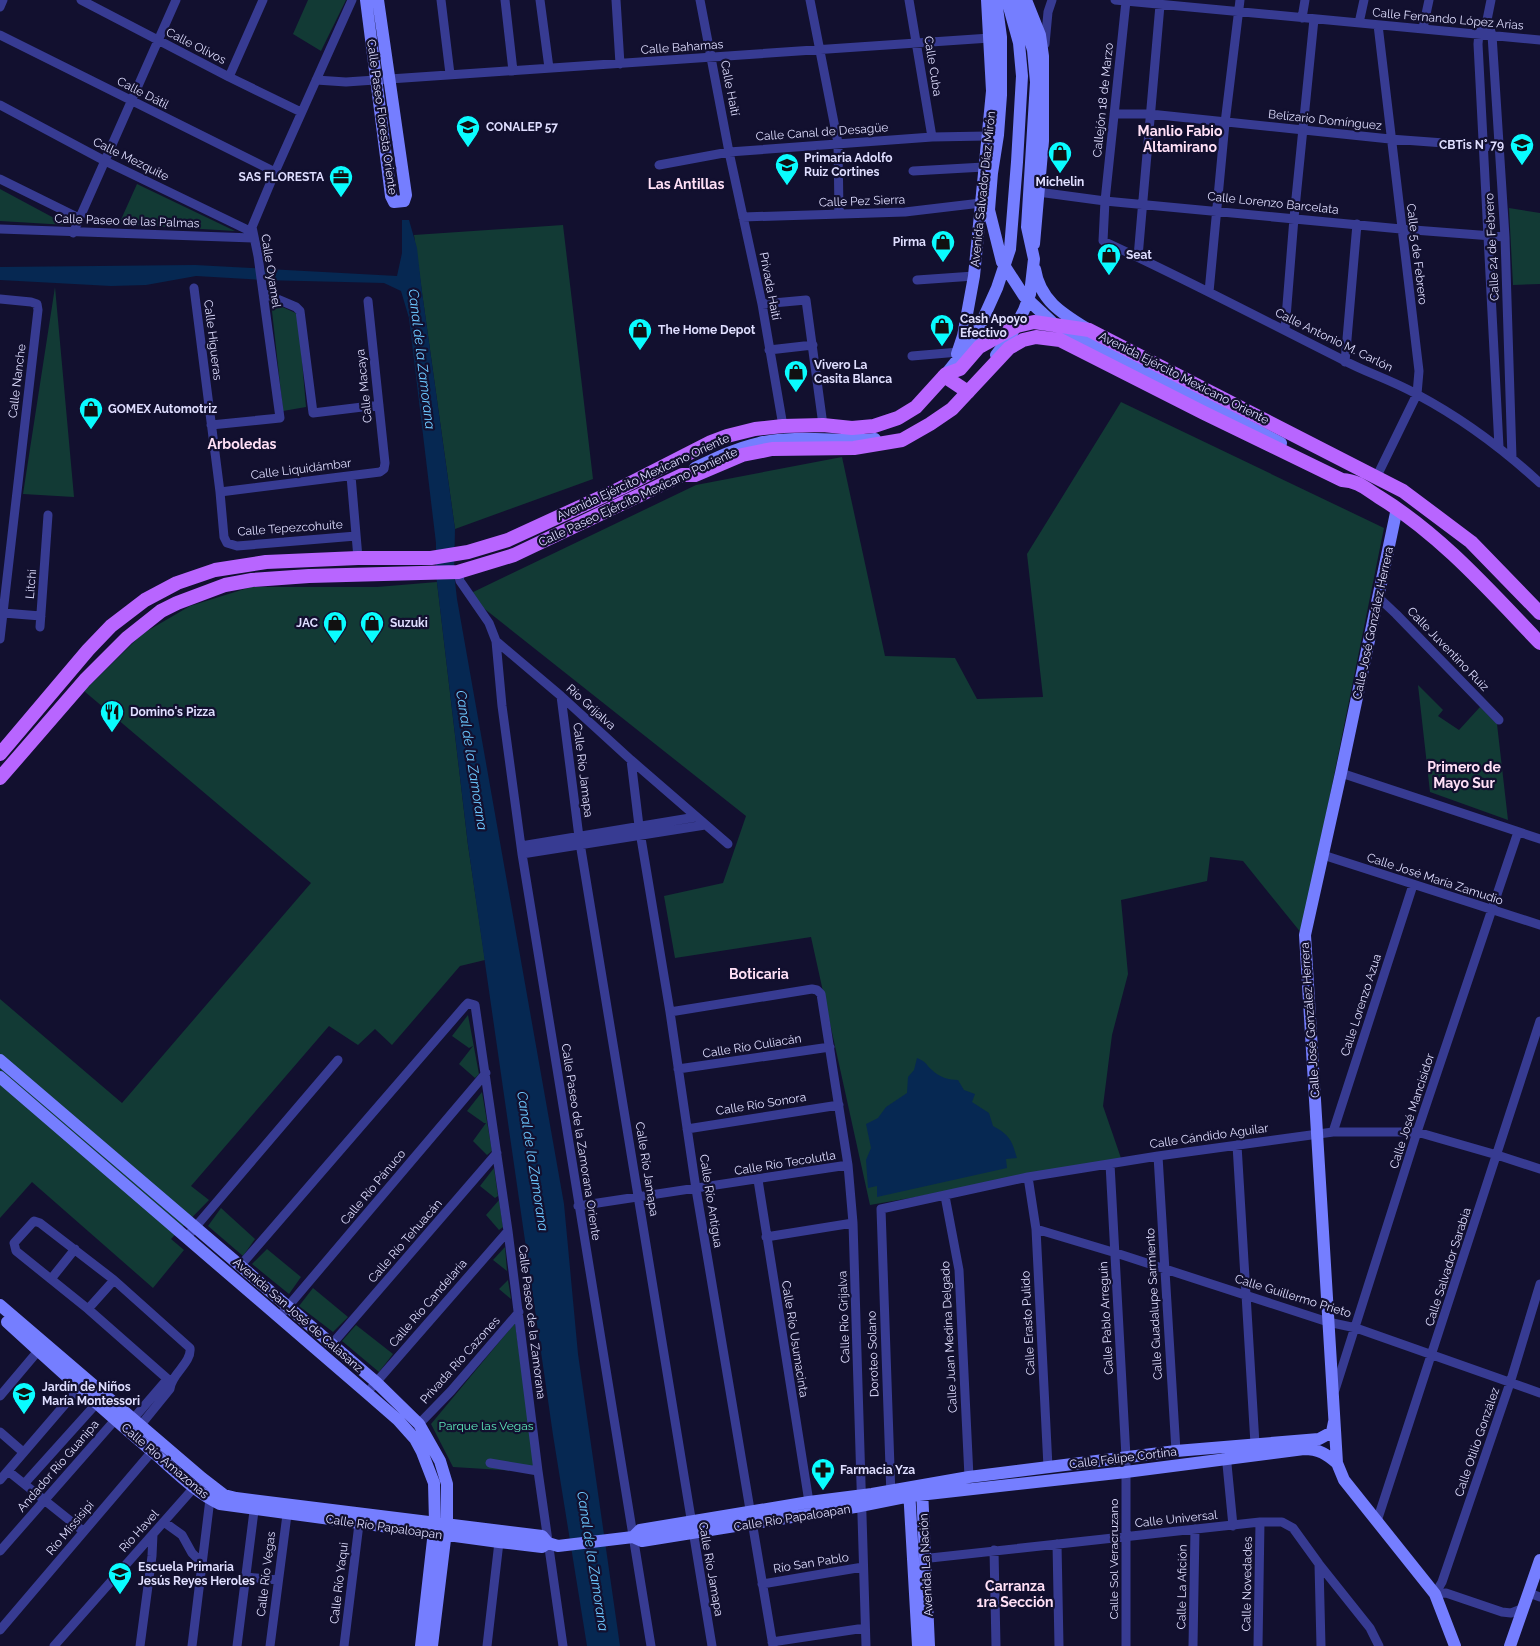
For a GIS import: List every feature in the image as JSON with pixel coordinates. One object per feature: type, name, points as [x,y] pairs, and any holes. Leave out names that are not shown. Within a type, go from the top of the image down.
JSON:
[{"type":"main road","name":"Avenida Ejército Mexicano Oriente","points":[[358,558],[430,558],[468,552],[508,540],[621,488],[711,442],[755,429],[823,425],[852,428],[874,426],[898,418],[916,406],[945,375],[960,369],[979,347],[1017,326],[1034,322],[1089,330],[1402,492],[1471,542],[1540,613]]},
{"type":"main road","name":"Avenida Ejército Mexicano Oriente","points":[[968,392],[1009,348],[1023,340],[1036,338],[1060,340],[1333,476],[1342,480],[1354,481],[1397,508],[1459,559],[1540,643]]},
{"type":"main road","points":[[682,475],[695,475],[742,456],[772,449],[854,448],[902,440],[952,409],[968,392],[945,375]]},
{"type":"main road","name":"Calle Paseo Ejército Mexicano Poniente","points":[[0,778],[86,680],[127,638],[161,611],[177,603],[225,585],[252,580],[309,576],[457,572],[514,555],[682,475]]},
{"type":"main road","points":[[1,751],[111,626],[126,613],[159,592],[215,570],[242,565],[266,562],[358,558]]},
{"type":"street","points":[[0,7],[3,0]]},
{"type":"street","points":[[73,233],[176,0]]},
{"type":"street","points":[[229,77],[263,0]]},
{"type":"street","name":"Calle Oyamel","points":[[211,425],[280,418],[260,269],[253,235],[254,221],[352,0]]},
{"type":"street","name":"Calle Paseo Floresta Oriente","points":[[366,0],[382,79],[406,196],[404,201],[394,202],[391,196],[382,79],[378,0]]},
{"type":"street","points":[[441,0],[450,74]]},
{"type":"street","points":[[504,0],[513,71]]},
{"type":"street","points":[[540,0],[549,68]]},
{"type":"street","points":[[616,0],[626,63]]},
{"type":"street","name":"Calle Haití","points":[[700,0],[729,152]]},
{"type":"street","points":[[810,0],[838,143],[839,214]]},
{"type":"street","name":"Calle Cuba","points":[[909,0],[932,137]]},
{"type":"street","name":"Avenida Salvador Díaz Mirón","points":[[945,375],[958,352],[963,336],[974,276],[992,90],[987,0]]},
{"type":"street","name":"Avenida Salvador Díaz Mirón","points":[[996,0],[1001,37],[1001,95],[998,135],[992,173],[990,210],[1002,262],[1032,306],[1055,325],[1161,381]]},
{"type":"street","points":[[945,375],[974,339],[997,288],[1010,249],[1022,76],[1019,43],[1007,0]]},
{"type":"street","points":[[1018,0],[1033,50],[1036,82],[1027,227],[1036,279],[1044,295],[1062,313],[1089,330]]},
{"type":"street","points":[[1026,0],[1040,35],[1043,56]]},
{"type":"street","points":[[1034,259],[1043,141],[1043,56],[1048,12],[1052,0]]},
{"type":"street","name":"Calle Fernando López Arias","points":[[1116,0],[1160,5],[1179,3],[1238,12],[1540,40]]},
{"type":"street","points":[[1209,292],[1225,123],[1240,0]]},
{"type":"street","points":[[1302,18],[1305,0]]},
{"type":"street","points":[[1359,24],[1364,0]]},
{"type":"street","points":[[1424,28],[1429,0]]},
{"type":"street","points":[[1479,33],[1487,20],[1491,0]]},
{"type":"street","name":"Calle Olivos","points":[[87,1],[159,41],[301,112]]},
{"type":"street","name":"Callejón 18 de Marzo","points":[[1103,240],[1105,201],[1126,1]]},
{"type":"street","points":[[1138,257],[1141,204],[1160,5]]},
{"type":"street","points":[[1285,330],[1302,130],[1314,19]]},
{"type":"street","name":"Calle 24 de Febrero","points":[[1487,20],[1492,35],[1505,237],[1512,458]]},
{"type":"street","name":"Calle 5 de Febrero","points":[[1376,478],[1417,394],[1419,371],[1378,25]]},
{"type":"street","name":"Calle 24 de Febrero","points":[[1479,33],[1478,44],[1499,447]]},
{"type":"street","name":"Calle Dátil","points":[[0,35],[275,172]]},
{"type":"street","name":"Calle Bahamas","points":[[382,79],[990,38]]},
{"type":"street","points":[[316,80],[346,82],[382,79]]},
{"type":"street","name":"Calle Mezquite","points":[[0,105],[105,161],[253,235]]},
{"type":"street","name":"Belizario Domínguez","points":[[1114,114],[1150,114],[1390,139],[1498,147]]},
{"type":"street","name":"Calle Canal de Desagüe","points":[[659,165],[729,152],[932,137],[987,136]]},
{"type":"street","name":"Privada Haití","points":[[729,152],[762,304],[783,426]]},
{"type":"street","points":[[913,171],[984,167]]},
{"type":"street","points":[[0,179],[79,218]]},
{"type":"street","name":"Calle Lorenzo Barcelata","points":[[1038,192],[1105,201],[1505,237]]},
{"type":"street","name":"Calle Pez Sierra","points":[[743,217],[905,212],[981,203]]},
{"type":"street","points":[[980,218],[1013,220]]},
{"type":"street","points":[[1345,362],[1357,224]]},
{"type":"street","name":"Calle Paseo de las Palmas","points":[[0,229],[73,233],[253,235]]},
{"type":"street","name":"Calle Antonio M. Carlón","points":[[1103,240],[1285,330],[1345,362],[1417,394],[1499,447],[1540,484]]},
{"type":"street","name":"Calle Paseo Ejército Mexicano Poniente","points":[[682,475],[730,452],[761,442],[866,440],[904,435],[942,412],[999,352],[1011,335],[1030,294],[1034,259]]},
{"type":"street","points":[[917,280],[974,276]]},
{"type":"street","name":"Calle Higueras","points":[[194,288],[224,537],[227,543]]},
{"type":"street","points":[[263,293],[296,307],[300,312],[313,413],[379,405]]},
{"type":"street","name":"Calle Nanche","points":[[0,300],[32,302],[36,304],[38,310],[0,639]]},
{"type":"street","points":[[762,304],[806,300],[823,425]]},
{"type":"street","name":"Calle Macaya","points":[[368,301],[385,463],[384,469]]},
{"type":"street","points":[[769,350],[813,345]]},
{"type":"street","points":[[912,356],[958,352]]},
{"type":"street","name":"Avenida Ejército Mexicano Oriente","points":[[1161,381],[1354,481]]},
{"type":"street","name":"Calle Liquidámbar","points":[[220,492],[380,472],[384,469]]},
{"type":"street","points":[[351,476],[358,558]]},
{"type":"street","name":"Calle José González Herrera","points":[[1334,1422],[1305,935],[1397,508]]},
{"type":"street","name":"Litchi","points":[[3,613],[41,616],[48,515]]},
{"type":"street","name":"Calle Tepezcohuite","points":[[227,543],[237,546],[356,536]]},
{"type":"street","name":"Río Grijalva","points":[[457,572],[460,581],[483,613],[496,641],[728,844]]},
{"type":"street","name":"Calle Juventino Ruiz","points":[[1378,598],[1396,614],[1499,720]]},
{"type":"street","points":[[40,628],[41,616]]},
{"type":"street","name":"Calle Paseo de la Zamorana Oriente","points":[[496,641],[502,706],[521,850],[651,1646]]},
{"type":"street","name":"Calle Río Jamapa","points":[[561,696],[580,841],[712,1646]]},
{"type":"street","name":"Calle Río Antigua","points":[[631,760],[639,826],[670,1012],[696,1189],[772,1644]]},
{"type":"street","points":[[1341,773],[1540,839]]},
{"type":"street","points":[[580,841],[639,826],[696,817]]},
{"type":"street","points":[[521,850],[580,841],[641,836],[706,825]]},
{"type":"street","name":"Calle José Mancisidor","points":[[1332,1398],[1356,1328],[1417,1132],[1518,832]]},
{"type":"street","name":"Calle José María Zamudio","points":[[1323,855],[1540,925]]},
{"type":"street","name":"Calle Lorenzo Azua","points":[[1333,1132],[1413,885]]},
{"type":"street","name":"Calle Río Grijalva","points":[[670,1012],[812,989],[817,990],[820,994],[848,1166],[878,1497],[863,1567],[866,1646]]},
{"type":"street","name":"Calle Paseo de la Zamorana","points":[[240,1266],[466,1006],[472,1003],[475,1005],[508,1231],[538,1471],[563,1646]]},
{"type":"street","name":"Calle Salvador Sarabia","points":[[1377,1521],[1540,1020]]},
{"type":"street","name":"Calle Río Culiacán","points":[[678,1069],[830,1047]]},
{"type":"street","name":"Avenida San José de Calasanz","points":[[0,1060],[376,1382],[419,1424],[432,1444],[444,1474],[448,1493],[440,1529],[421,1646]]},
{"type":"street","points":[[186,1238],[338,1060]]},
{"type":"street","name":"Calle Río Pánuco","points":[[279,1317],[486,1073]]},
{"type":"street","name":"Avenida San José de Calasanz","points":[[0,1077],[368,1393],[406,1428],[422,1452],[434,1483],[440,1529],[432,1646]]},
{"type":"street","name":"Calle Río Sonora","points":[[687,1129],[839,1104]]},
{"type":"street","name":"Calle Cándido Aguilar","points":[[881,1209],[1028,1177],[1158,1156],[1333,1132],[1417,1132],[1540,1169]]},
{"type":"street","points":[[1237,1145],[1254,1444]]},
{"type":"street","points":[[94,1158],[102,1147]]},
{"type":"street","name":"Calle Río Tehuacán","points":[[332,1344],[497,1153]]},
{"type":"street","name":"Calle Guadalupe Sarmiento","points":[[1158,1156],[1176,1452]]},
{"type":"street","name":"Calle Pablo Arreguín","points":[[1110,1164],[1126,1472]]},
{"type":"street","name":"Calle Río Tecolutla","points":[[578,1206],[848,1166]]},
{"type":"street","name":"Calle Erasto Pulido","points":[[1028,1177],[1036,1229],[1048,1467]]},
{"type":"street","name":"Calle Río Usumacinta","points":[[758,1180],[809,1502]]},
{"type":"street","name":"Calle Juan Medina Delgado","points":[[945,1196],[959,1270],[969,1477]]},
{"type":"street","name":"Doroteo Solano","points":[[878,1497],[881,1209]]},
{"type":"street","points":[[137,1422],[170,1389],[170,1382],[190,1355],[190,1348],[114,1280],[37,1221],[34,1221],[26,1228],[14,1243],[16,1251],[88,1310],[170,1382]]},
{"type":"street","points":[[766,1237],[853,1223]]},
{"type":"street","name":"Calle Guillermo Prieto","points":[[1036,1229],[1328,1322],[1356,1328],[1540,1392]]},
{"type":"street","name":"Calle Río Candelaria","points":[[368,1393],[508,1231]]},
{"type":"street","points":[[51,1279],[75,1249]]},
{"type":"street","points":[[88,1310],[114,1280]]},
{"type":"street","name":"Calle Otilio González","points":[[1440,1594],[1442,1582],[1510,1383],[1540,1284]]},
{"type":"street","name":"Calle Río Amazonas","points":[[0,1306],[71,1374],[79,1388],[96,1404],[115,1420],[156,1447],[218,1500]]},
{"type":"street","name":"Privada Río Cazones","points":[[419,1424],[451,1391],[519,1312]]},
{"type":"street","name":"Calle Río Amazonas","points":[[1,1320],[38,1351],[137,1422],[156,1447]]},
{"type":"street","points":[[0,1396],[38,1351]]},
{"type":"street","points":[[0,1480],[79,1388]]},
{"type":"street","points":[[24,1484],[96,1404]]},
{"type":"street","name":"Andador Río Guanipa","points":[[0,1551],[115,1420]]},
{"type":"street","name":"Calle Felipe Cortina","points":[[916,1491],[969,1477],[1225,1446],[1319,1439],[1332,1432],[1334,1422]]},
{"type":"street","name":"Calle Felipe Cortina","points":[[1334,1422],[1337,1464],[1344,1480],[1440,1594],[1455,1646]]},
{"type":"street","points":[[0,1432],[23,1452]]},
{"type":"street","points":[[1225,1446],[1233,1526]]},
{"type":"street","name":"Río Missisipi","points":[[1,1627],[156,1447]]},
{"type":"street","name":"Calle Felipe Cortina","points":[[878,1497],[916,1491],[1126,1472],[1313,1449],[1325,1453],[1337,1464]]},
{"type":"street","points":[[490,1463],[538,1471]]},
{"type":"street","points":[[8,1471],[83,1531]]},
{"type":"street","name":"Calle Sol Veracruzano","points":[[1126,1472],[1126,1646]]},
{"type":"street","name":"Río Havel","points":[[54,1646],[198,1483]]},
{"type":"street","name":"Avenida La Nación","points":[[916,1491],[919,1559],[918,1646]]},
{"type":"street","name":"Calle Río Papaloapan","points":[[750,1518],[809,1502],[878,1497]]},
{"type":"street","name":"Calle Río Papaloapan","points":[[287,1509],[359,1524],[542,1536],[548,1543],[558,1546],[570,1546],[633,1537],[640,1530],[692,1528],[878,1497]]},
{"type":"street","points":[[192,1646],[202,1563],[218,1500]]},
{"type":"street","name":"Calle Río Papaloapan","points":[[218,1500],[440,1529],[499,1542],[542,1547],[548,1543]]},
{"type":"street","points":[[237,1646],[254,1505]]},
{"type":"street","name":"Calle Río Vegas","points":[[270,1646],[287,1509]]},
{"type":"street","points":[[164,1522],[182,1535],[192,1553],[202,1563]]},
{"type":"street","name":"Calle Universal","points":[[919,1559],[1260,1522],[1282,1522],[1293,1528],[1370,1628],[1379,1646]]},
{"type":"street","name":"Calle Novedades","points":[[1258,1646],[1260,1522]]},
{"type":"street","name":"Calle Río Yaqui","points":[[344,1646],[359,1524]]},
{"type":"street","name":"Calle La Afición","points":[[1194,1646],[1195,1529]]},
{"type":"street","points":[[140,1646],[152,1556],[153,1534]]},
{"type":"street","points":[[487,1646],[499,1542]]},
{"type":"street","points":[[1058,1544],[1059,1646]]},
{"type":"street","points":[[994,1550],[996,1646]]},
{"type":"street","name":"Avenida La Nación","points":[[919,1559],[929,1646]]},
{"type":"street","points":[[1510,1646],[1524,1608],[1535,1595],[1540,1560]]},
{"type":"street","points":[[1319,1564],[1321,1646]]},
{"type":"street","name":"Río San Pablo","points":[[762,1584],[863,1567]]},
{"type":"street","points":[[246,1577],[278,1580]]},
{"type":"street","points":[[1440,1594],[1502,1612],[1510,1613],[1524,1608]]},
{"type":"street","points":[[772,1644],[865,1628]]},
{"type":"green space","points":[[308,0],[346,0],[321,51],[293,34]]},
{"type":"green space","points":[[137,184],[235,231],[119,224]]},
{"type":"green space","points":[[0,189],[67,225],[0,221]]},
{"type":"green space","points":[[1509,208],[1540,213],[1540,284],[1513,285]]},
{"type":"green space","points":[[563,225],[593,479],[455,529],[414,235]]},
{"type":"green space","points":[[55,287],[74,497],[23,494]]},
{"type":"green space","points":[[271,302],[298,314],[306,407],[283,411]]},
{"type":"green space","points":[[1121,402],[1384,528],[1302,934],[1243,861],[1210,857],[1207,881],[1121,900],[1128,974],[1112,1035],[1103,1106],[1122,1161],[870,1205],[811,937],[675,958],[664,896],[723,883],[746,816],[467,595],[696,485],[842,457],[885,656],[955,658],[977,699],[1043,697],[1027,554]]},
{"type":"green space","points":[[437,582],[468,845],[485,960],[460,966],[392,1045],[375,1029],[358,1045],[329,1026],[191,1186],[209,1200],[171,1239],[184,1250],[153,1288],[32,1182],[0,1218],[0,999],[122,1103],[311,883],[84,691],[142,634],[190,606],[251,587],[377,587]]},
{"type":"green space","points":[[1418,685],[1443,710],[1438,716],[1459,730],[1480,707],[1497,724],[1508,820],[1430,792]]},
{"type":"green space","points":[[468,1015],[479,1074],[475,1078],[459,1064],[473,1046],[469,1048],[452,1036]]},
{"type":"green space","points":[[482,1092],[492,1151],[487,1155],[473,1141],[486,1123],[467,1111]]},
{"type":"green space","points":[[494,1168],[498,1196],[495,1198],[480,1186]]},
{"type":"green space","points":[[499,1200],[503,1227],[499,1230],[486,1215]]},
{"type":"green space","points":[[221,1208],[255,1239],[243,1256],[208,1226]]},
{"type":"green space","points":[[505,1247],[507,1271],[493,1260]]},
{"type":"green space","points":[[267,1249],[301,1277],[289,1294],[252,1264]]},
{"type":"green space","points":[[508,1280],[511,1299],[499,1289]]},
{"type":"green space","points":[[313,1288],[348,1317],[333,1332],[299,1306]]},
{"type":"green space","name":"Parque las Vegas","points":[[515,1323],[536,1472],[453,1467],[431,1424]]},
{"type":"green space","points":[[356,1325],[393,1354],[379,1372],[342,1341]]},
{"type":"water","name":"Canal de la Zamorana","points":[[402,220],[409,220],[417,248],[455,529],[454,573],[457,599],[564,1204],[578,1354],[620,1646],[587,1646],[553,1435],[468,845],[436,574],[436,543],[409,318],[401,291],[384,283],[263,280],[196,276],[146,285],[111,286],[0,280],[0,267],[195,265],[397,276],[402,253]]},
{"type":"water","points":[[917,1058],[938,1075],[958,1080],[964,1090],[975,1094],[972,1102],[989,1113],[993,1126],[1010,1139],[1017,1158],[1006,1159],[1007,1168],[877,1197],[877,1186],[868,1188],[866,1160],[871,1148],[866,1124],[878,1118],[886,1107],[907,1093],[908,1077],[914,1070]]},
{"type":"place","name":"CONALEP 57","points":[[468,148]]},
{"type":"place","name":"CBTis N° 79","points":[[1522,166]]},
{"type":"place","name":"Michelin","points":[[1060,174]]},
{"type":"place","name":"Primaria Adolfo Ruiz Cortines","points":[[787,186]]},
{"type":"place","name":"SAS FLORESTA","points":[[341,198]]},
{"type":"place","name":"Pirma","points":[[943,263]]},
{"type":"place","name":"Seat","points":[[1109,276]]},
{"type":"place","name":"Cash Apoyo Efectivo","points":[[942,347]]},
{"type":"place","name":"The Home Depot","points":[[640,351]]},
{"type":"place","name":"Vivero La Casita Blanca","points":[[796,393]]},
{"type":"place","name":"GOMEX Automotriz","points":[[91,430]]},
{"type":"place","name":"JAC","points":[[335,644]]},
{"type":"place","name":"Suzuki","points":[[372,644]]},
{"type":"place","name":"Domino's Pizza","points":[[112,733]]},
{"type":"place","name":"Jardín de Niños María Montessori","points":[[24,1415]]},
{"type":"place","name":"Farmacia Yza","points":[[823,1491]]},
{"type":"place","name":"Escuela Primaria Jesús Reyes Heroles","points":[[120,1595]]},
{"type":"district","name":"Manlio Fabio Altamirano","points":[[1180,140]]},
{"type":"district","name":"Las Antillas","points":[[686,184]]},
{"type":"district","name":"Arboledas","points":[[242,444]]},
{"type":"district","name":"Primero de Mayo Sur","points":[[1464,776]]},
{"type":"district","name":"Boticaria","points":[[759,974]]},
{"type":"district","name":"Carranza 1ra Sección","points":[[1015,1594]]}]
